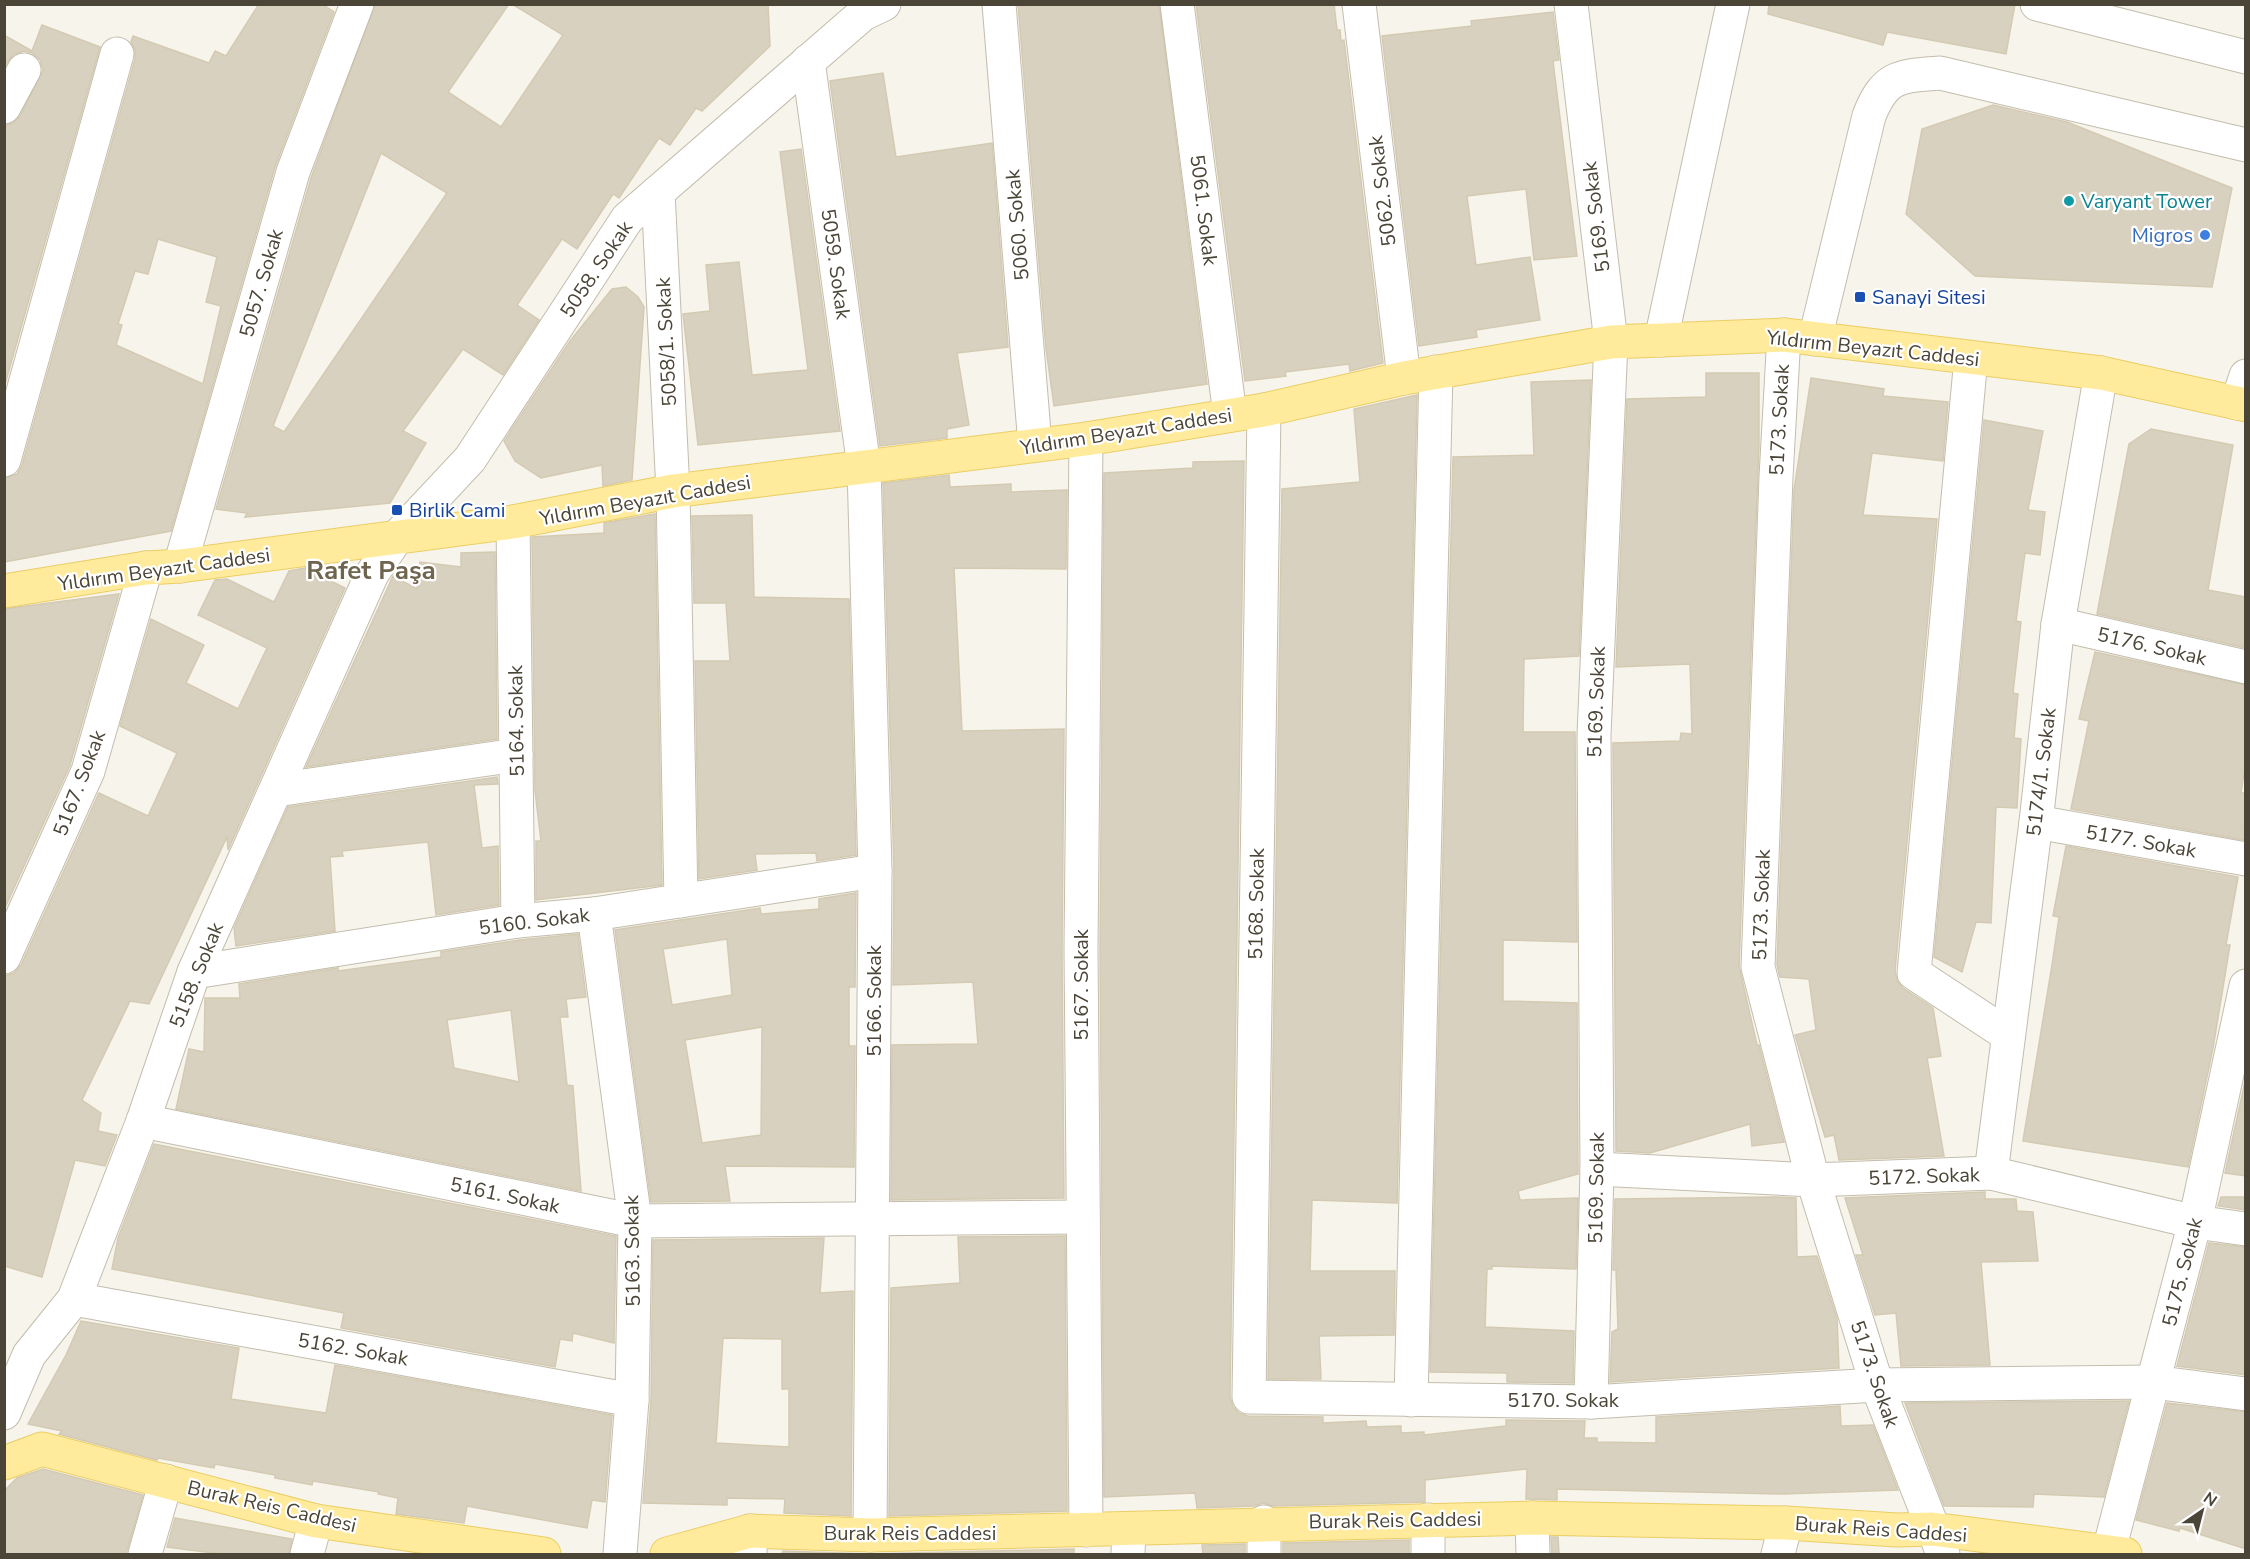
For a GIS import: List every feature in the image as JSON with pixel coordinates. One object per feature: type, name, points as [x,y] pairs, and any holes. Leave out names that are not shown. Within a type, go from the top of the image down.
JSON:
[{"type":"main road","name":"Yıldırım Beyazıt Caddesi","points":[[4,591],[146,568],[180,566],[513,522],[673,491],[1086,439],[1264,410],[1404,378],[1611,342],[1800,337],[2101,373],[2243,395]]},
{"type":"main road","name":"Burak Reis Caddesi","points":[[4,1462],[42,1449],[316,1521],[481,1550],[544,1554]]},
{"type":"main road","name":"Burak Reis Caddesi","points":[[667,1554],[750,1543],[870,1535],[938,1544],[1086,1530],[1129,1541],[1264,1522],[1532,1518],[1786,1523],[1897,1530],[1940,1548],[2114,1553]]},
{"type":"street","name":"5057. Sokak","points":[[180,566],[293,172],[357,4]]},
{"type":"street","name":"5060. Sokak","points":[[999,4],[1035,445]]},
{"type":"street","name":"5061. Sokak","points":[[1178,4],[1230,415]]},
{"type":"street","name":"5062. Sokak","points":[[1359,4],[1404,378]]},
{"type":"street","name":"5169. Sokak","points":[[1571,4],[1611,342],[1594,735],[1597,1170],[1591,1402]]},
{"type":"street","points":[[1661,340],[1733,4]]},
{"type":"street","points":[[2037,4],[2246,57]]},
{"type":"street","name":"5058. Sokak","points":[[397,537],[470,459],[627,219],[808,61],[865,8]]},
{"type":"street","points":[[4,460],[117,54]]},
{"type":"street","name":"5059. Sokak","points":[[808,61],[864,467]]},
{"type":"street","points":[[4,107],[24,70]]},
{"type":"street","name":"5173. Sokak","points":[[1940,1548],[1877,1385],[1813,1180],[1758,967],[1776,477],[1800,337],[1869,116],[1876,98],[1886,84],[1898,78],[1941,73],[2246,145]]},
{"type":"street","name":"5058/1. Sokak","points":[[658,192],[673,491],[681,901]]},
{"type":"street","points":[[1971,358],[1914,973],[2008,1035]]},
{"type":"street","points":[[1411,1400],[1436,372]]},
{"type":"street","name":"5174/1. Sokak","points":[[1990,1173],[2036,822],[2058,624],[2101,373]]},
{"type":"street","name":"5168. Sokak","points":[[1249,1397],[1264,410]]},
{"type":"street","name":"5167. Sokak","points":[[1086,439],[1081,949],[1086,1530]]},
{"type":"street","name":"5166. Sokak","points":[[864,467],[875,871],[870,1535]]},
{"type":"street","name":"5164. Sokak","points":[[513,522],[518,921]]},
{"type":"street","name":"5158. Sokak","points":[[4,1413],[17,1352],[74,1299],[143,1121],[194,972],[372,574],[397,537]]},
{"type":"street","name":"5167. Sokak","points":[[4,957],[88,771],[146,568]]},
{"type":"street","name":"5176. Sokak","points":[[2058,624],[2246,667]]},
{"type":"street","points":[[276,790],[516,755]]},
{"type":"street","name":"5177. Sokak","points":[[2036,822],[2246,859]]},
{"type":"street","name":"5160. Sokak","points":[[194,972],[518,921],[594,914],[875,871]]},
{"type":"street","name":"5163. Sokak","points":[[594,914],[635,1221],[632,1400],[620,1554]]},
{"type":"street","name":"5175. Sokak","points":[[2114,1553],[2153,1382],[2241,1035],[2246,987]]},
{"type":"street","name":"5161. Sokak","points":[[143,1121],[635,1221],[1083,1217]]},
{"type":"street","name":"5172. Sokak","points":[[1597,1170],[1813,1180],[1990,1173],[2195,1222],[2246,1229]]},
{"type":"street","name":"5162. Sokak","points":[[74,1299],[632,1400]]},
{"type":"street","name":"5170. Sokak","points":[[1249,1397],[1591,1402],[1877,1385],[2153,1382],[2246,1394]]},
{"type":"street","points":[[145,1554],[166,1481]]},
{"type":"street","points":[[1532,1518],[1533,1554]]},
{"type":"street","points":[[1428,1520],[1428,1554]]},
{"type":"street","points":[[307,1554],[316,1521]]},
{"type":"street","points":[[1264,1522],[1264,1554]]},
{"type":"street","points":[[1778,1554],[1786,1523]]},
{"type":"building","points":[[259,4],[322,4],[334,12],[275,167],[171,531],[4,562],[4,478],[17,474],[22,465],[135,59],[135,50],[131,42],[133,36],[209,63],[215,51],[226,56]],"holes":[[[158,239],[217,257],[206,302],[221,306],[203,384],[116,345],[122,325],[118,324],[135,271],[148,274]]]},
{"type":"building","points":[[375,4],[509,4],[448,92],[501,127],[563,35],[512,4],[768,4],[770,46],[702,111],[696,108],[670,145],[659,138],[619,198],[613,194],[577,249],[562,239],[517,305],[539,320],[503,375],[463,349],[403,431],[426,443],[390,503],[245,517],[247,513],[216,509],[311,178]],"holes":[[[381,153],[447,193],[284,432],[273,426]]]},
{"type":"building","points":[[1018,4],[1159,4],[1207,384],[1054,406],[1046,349]]},
{"type":"building","points":[[1196,4],[1334,4],[1337,30],[1340,30],[1341,41],[1344,40],[1383,363],[1350,371],[1349,364],[1285,372],[1286,376],[1245,381]]},
{"type":"building","points":[[1769,4],[2015,4],[2006,54],[1887,32],[1883,45],[1768,14]]},
{"type":"building","points":[[1553,12],[1559,60],[1553,61],[1577,256],[1534,260],[1526,189],[1467,196],[1476,265],[1530,257],[1540,320],[1476,330],[1477,337],[1419,346],[1382,36],[1472,26],[1471,21]]},
{"type":"building","points":[[42,25],[100,47],[4,388],[4,126],[13,123],[20,116],[43,70],[40,60],[32,53],[24,51],[14,54],[4,67],[4,35],[32,51]]},
{"type":"building","points":[[883,73],[896,157],[992,143],[1008,347],[957,353],[969,425],[947,429],[947,438],[880,446],[830,81]]},
{"type":"building","name":"Varyant Tower","points":[[1993,105],[2067,122],[2232,188],[2212,287],[1975,276],[1906,214],[1922,129]]},
{"type":"building","points":[[801,149],[840,431],[698,445],[683,314],[710,311],[706,265],[739,262],[752,375],[808,370],[780,152]]},
{"type":"building","points":[[626,287],[638,297],[644,307],[632,480],[603,486],[602,465],[541,478],[515,461],[504,441],[570,341],[612,289]]},
{"type":"building","points":[[1706,373],[1759,373],[1759,444],[1739,966],[1757,1045],[1759,1045],[1784,1142],[1752,1146],[1750,1124],[1650,1153],[1616,1151],[1613,743],[1680,741],[1681,733],[1692,734],[1690,664],[1616,667],[1627,399],[1706,397]]},
{"type":"building","points":[[1811,378],[1884,389],[1883,396],[1948,402],[1943,461],[1872,453],[1863,515],[1937,519],[1895,971],[1897,981],[1903,988],[1933,1008],[1941,1056],[1927,1058],[1944,1156],[1839,1160],[1834,1135],[1825,1137],[1795,1035],[1816,1030],[1809,979],[1780,977],[1777,965],[1794,490]]},
{"type":"building","points":[[1591,380],[1579,656],[1524,659],[1523,732],[1575,732],[1577,942],[1503,940],[1503,1001],[1577,1003],[1578,1174],[1518,1191],[1520,1200],[1578,1198],[1576,1269],[1492,1266],[1492,1269],[1487,1269],[1485,1327],[1574,1331],[1573,1383],[1507,1382],[1507,1373],[1430,1372],[1453,457],[1534,455],[1531,382]]},
{"type":"building","points":[[1417,395],[1397,1203],[1312,1200],[1310,1271],[1395,1271],[1394,1335],[1319,1336],[1321,1379],[1268,1379],[1282,489],[1360,482],[1354,409]]},
{"type":"building","points":[[1984,420],[2043,431],[2028,510],[2045,512],[2040,555],[2025,553],[2016,621],[2021,622],[2013,693],[2018,694],[2014,738],[2021,739],[2017,808],[1996,807],[1991,923],[1976,922],[1962,972],[1934,957]]},
{"type":"building","points":[[2151,429],[2233,445],[2208,590],[2246,597],[2246,648],[2097,614],[2129,444]]},
{"type":"building","points":[[1244,461],[1230,1397],[1233,1407],[1239,1413],[1248,1416],[1323,1417],[1323,1423],[1366,1421],[1367,1427],[1401,1426],[1401,1433],[1424,1432],[1424,1435],[1506,1426],[1506,1420],[1585,1421],[1584,1438],[1597,1438],[1597,1442],[1656,1443],[1656,1417],[1840,1406],[1841,1426],[1873,1425],[1898,1490],[1783,1494],[1557,1489],[1557,1500],[1526,1499],[1527,1469],[1425,1480],[1425,1502],[1273,1506],[1263,1503],[1254,1506],[1197,1508],[1195,1493],[1104,1497],[1100,949],[1104,473],[1193,468],[1193,462]]},
{"type":"building","points":[[949,475],[950,487],[1011,484],[1011,492],[1067,490],[1066,569],[954,568],[962,731],[1064,729],[1062,949],[1064,1198],[891,1200],[892,1045],[978,1044],[973,982],[893,985],[894,870],[883,483]]},
{"type":"building","points":[[655,514],[662,885],[536,900],[536,841],[541,841],[535,791],[532,537],[604,533],[604,523]]},
{"type":"building","points":[[752,515],[754,597],[849,599],[856,855],[817,861],[816,853],[755,854],[757,870],[699,879],[695,661],[730,661],[726,603],[694,603],[692,516]]},
{"type":"building","points":[[495,552],[497,739],[306,767],[393,576],[417,589],[420,562],[461,567],[461,553]]},
{"type":"building","points":[[305,568],[345,588],[228,850],[227,837],[149,1004],[130,1001],[82,1100],[101,1113],[98,1131],[117,1135],[105,1166],[75,1160],[42,1277],[4,1266],[4,976],[14,973],[21,965],[99,793],[148,816],[177,753],[120,726],[151,619],[204,645],[186,683],[238,709],[267,648],[198,615],[215,580],[227,579],[274,602],[289,571]]},
{"type":"building","points":[[119,594],[70,765],[4,910],[4,609]]},
{"type":"building","points":[[2095,652],[2246,685],[2246,760],[2241,793],[2246,793],[2244,840],[2071,809],[2089,721],[2079,719]]},
{"type":"building","points":[[497,777],[498,784],[474,785],[482,848],[498,846],[499,905],[436,915],[428,842],[342,851],[343,856],[330,857],[335,931],[236,946],[234,928],[288,807]]},
{"type":"building","points":[[2066,846],[2238,877],[2226,945],[2230,945],[2213,1048],[2188,1167],[2023,1141],[2059,917],[2053,916]]},
{"type":"building","points":[[856,893],[855,987],[849,987],[849,1046],[855,1046],[854,1167],[725,1166],[730,1201],[651,1202],[615,930],[760,908],[761,914],[819,909],[819,899]],"holes":[[[727,939],[732,995],[672,1005],[663,949]],[[762,1027],[761,1135],[702,1143],[685,1040]]]},
{"type":"building","points":[[578,934],[586,997],[566,999],[568,1017],[560,1017],[567,1085],[573,1086],[581,1191],[176,1109],[189,1049],[204,1052],[205,998],[240,998],[239,984],[338,968],[338,971],[441,957],[441,952]],"holes":[[[511,1010],[519,1082],[454,1068],[447,1020]]]},
{"type":"building","points":[[2246,1077],[2246,1176],[2225,1173]]},
{"type":"building","points":[[154,1144],[616,1236],[614,1343],[573,1333],[572,1341],[560,1339],[555,1367],[341,1328],[344,1313],[112,1269],[118,1238]]},
{"type":"building","points":[[1985,1192],[1985,1199],[2016,1199],[2017,1211],[2033,1212],[2038,1261],[1981,1262],[1990,1365],[1901,1366],[1896,1313],[1875,1315],[1856,1255],[1863,1255],[1845,1198]]},
{"type":"building","points":[[2221,1197],[2246,1197],[2246,1210],[2218,1206]]},
{"type":"building","points":[[1796,1198],[1797,1257],[1817,1256],[1837,1319],[1839,1368],[1610,1382],[1612,1332],[1618,1329],[1616,1270],[1613,1270],[1615,1199]]},
{"type":"building","points":[[1065,1236],[1067,1511],[889,1516],[891,1288],[960,1283],[958,1237]]},
{"type":"building","points":[[824,1238],[820,1293],[853,1291],[851,1516],[784,1513],[785,1499],[727,1498],[727,1505],[643,1503],[651,1400],[653,1240]],"holes":[[[723,1338],[782,1339],[782,1389],[789,1389],[789,1447],[716,1443]]]},
{"type":"building","points":[[2209,1243],[2246,1247],[2246,1375],[2177,1366]]},
{"type":"building","points":[[81,1321],[239,1348],[231,1399],[326,1413],[335,1365],[612,1415],[605,1502],[592,1500],[587,1528],[467,1506],[464,1523],[396,1514],[398,1498],[378,1494],[379,1492],[313,1481],[312,1485],[275,1478],[275,1475],[215,1464],[214,1468],[158,1458],[157,1460],[59,1434],[62,1431],[28,1424],[66,1355]]},
{"type":"building","points":[[2129,1401],[2104,1497],[2034,1494],[2033,1507],[1944,1506],[1905,1403]]},
{"type":"building","points":[[2167,1403],[2246,1412],[2246,1549],[2180,1528],[2179,1531],[2136,1520]]},
{"type":"building","points":[[43,1469],[143,1495],[126,1554],[4,1554],[4,1491],[17,1478]]},
{"type":"building","points":[[175,1518],[292,1539],[289,1554],[221,1554],[167,1547]]},
{"type":"building","points":[[1551,1537],[1558,1537],[1559,1554],[1552,1554]]},
{"type":"building","points":[[1409,1540],[1409,1554],[1283,1554],[1283,1543]]},
{"type":"building","points":[[1245,1544],[1245,1554],[1203,1554],[1202,1545]]},
{"type":"building","points":[[1074,1549],[1074,1554],[870,1554]]},
{"type":"building","points":[[783,1551],[870,1554],[782,1554]]},
{"type":"place","name":"Varyant Tower","points":[[2069,201]]},
{"type":"place","name":"Migros","points":[[2205,235]]},
{"type":"place","name":"Sanayi Sitesi","points":[[1860,297]]},
{"type":"place","name":"Birlik Cami","points":[[397,510]]},
{"type":"district","name":"Rafet Paşa","points":[[371,570]]}]
